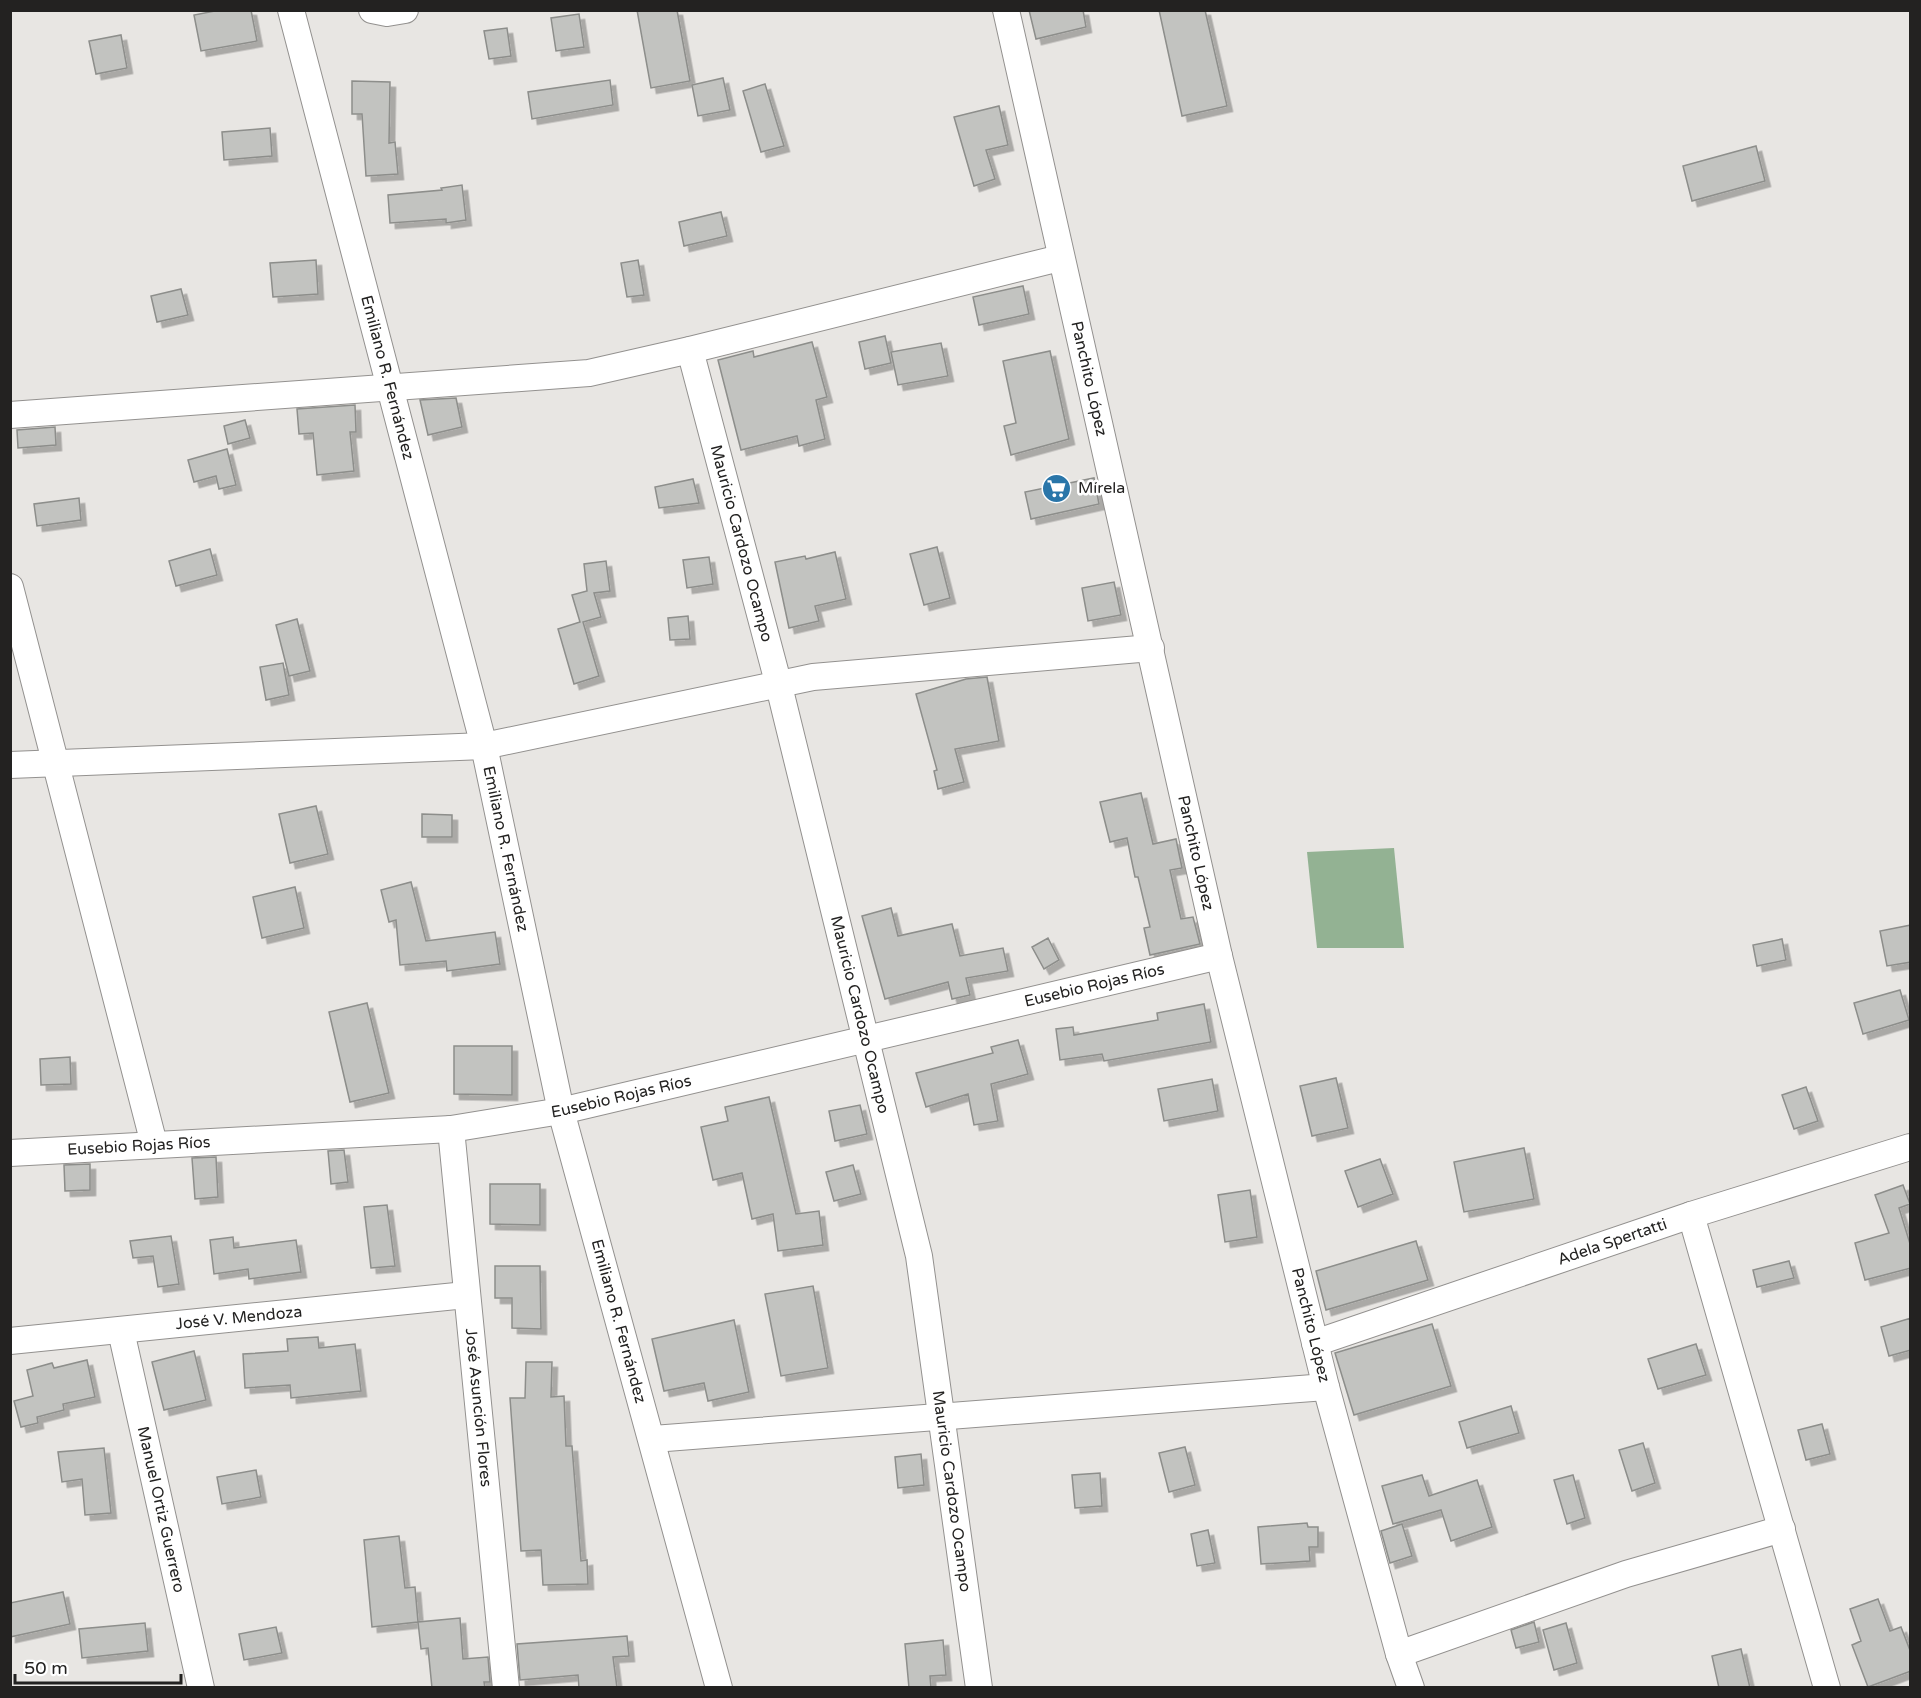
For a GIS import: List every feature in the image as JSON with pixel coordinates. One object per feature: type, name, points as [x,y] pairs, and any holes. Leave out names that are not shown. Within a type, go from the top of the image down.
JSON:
[{"type":"street","name":"Emiliano R. Fernández","points":[[291,10],[484,746],[561,1111],[653,1439],[719,1688]]},
{"type":"street","points":[[372,10],[387,14],[405,10]]},
{"type":"street","name":"Panchito López","points":[[1006,10],[1219,956],[1326,1387],[1399,1654],[1411,1688]]},
{"type":"street","points":[[10,415],[589,373],[1060,258]]},
{"type":"street","name":"Mauricio Cardozo Ocampo","points":[[690,350],[778,682],[864,1040],[919,1256],[943,1414],[979,1688]]},
{"type":"street","points":[[10,586],[154,1144]]},
{"type":"street","points":[[10,765],[484,746],[778,682],[1151,648]]},
{"type":"street","name":"Eusebio Rojas Ríos","points":[[10,1153],[451,1129],[561,1111],[1219,956]]},
{"type":"street","name":"José Asunción Flores","points":[[451,1129],[506,1688]]},
{"type":"street","name":"Adela Spertatti","points":[[1315,1343],[1691,1215],[1911,1147]]},
{"type":"street","points":[[1691,1215],[1827,1688]]},
{"type":"street","name":"José V. Mendoza","points":[[10,1341],[466,1295]]},
{"type":"street","name":"Manuel Ortiz Guerrero","points":[[121,1331],[201,1688]]},
{"type":"street","points":[[653,1439],[943,1414],[1326,1387]]},
{"type":"street","points":[[1399,1654],[1626,1574],[1782,1529]]},
{"type":"shaded area","points":[[1394,848],[1404,948],[1317,948],[1307,852]]},
{"type":"building","points":[[220,10],[251,10],[257,41],[201,51],[194,15]]},
{"type":"building","points":[[637,10],[677,10],[690,81],[651,88]]},
{"type":"building","points":[[1029,10],[1083,10],[1086,27],[1036,39]]},
{"type":"building","points":[[1159,10],[1205,10],[1227,106],[1182,116]]},
{"type":"building","points":[[579,14],[584,47],[556,51],[551,18]]},
{"type":"building","points":[[507,28],[511,56],[489,59],[484,31]]},
{"type":"building","points":[[121,35],[127,68],[96,74],[89,41]]},
{"type":"building","points":[[723,78],[730,110],[698,116],[692,85]]},
{"type":"building","points":[[610,80],[613,105],[532,119],[528,92]]},
{"type":"building","points":[[352,81],[390,82],[389,143],[395,142],[398,174],[366,176],[362,114],[352,114]]},
{"type":"building","points":[[765,84],[784,146],[761,152],[743,91]]},
{"type":"building","points":[[999,106],[1008,145],[986,150],[995,179],[974,186],[954,117]]},
{"type":"building","points":[[270,128],[272,156],[224,160],[222,132]]},
{"type":"building","points":[[1756,146],[1765,181],[1692,201],[1683,166]]},
{"type":"building","points":[[462,185],[466,220],[446,223],[446,219],[390,223],[388,195],[442,190],[441,188]]},
{"type":"building","points":[[721,212],[727,236],[684,246],[679,222]]},
{"type":"building","points":[[316,260],[318,294],[273,297],[270,263]]},
{"type":"building","points":[[638,260],[644,295],[627,297],[621,263]]},
{"type":"building","points":[[1023,286],[1029,314],[979,325],[973,297]]},
{"type":"building","points":[[181,289],[188,315],[157,322],[151,296]]},
{"type":"building","points":[[885,336],[891,363],[865,369],[859,342]]},
{"type":"building","points":[[812,342],[827,397],[816,400],[825,439],[799,446],[797,436],[741,450],[718,360],[753,351],[754,357]]},
{"type":"building","points":[[941,343],[948,376],[898,385],[891,352]]},
{"type":"building","points":[[1050,351],[1069,439],[1011,455],[1004,426],[1016,423],[1003,361]]},
{"type":"building","points":[[456,398],[462,427],[428,435],[420,400]]},
{"type":"building","points":[[355,405],[356,432],[350,432],[354,471],[317,475],[313,433],[299,434],[297,409]]},
{"type":"building","points":[[245,420],[250,438],[228,444],[224,426]]},
{"type":"building","points":[[55,427],[56,445],[18,448],[17,430]]},
{"type":"building","points":[[227,449],[236,485],[219,489],[216,476],[194,482],[188,460]]},
{"type":"building","points":[[1094,478],[1099,504],[1031,519],[1025,492]]},
{"type":"building","points":[[693,479],[699,503],[659,508],[655,487]]},
{"type":"building","points":[[79,498],[81,520],[37,526],[34,504]]},
{"type":"building","points":[[937,547],[950,598],[924,605],[910,554]]},
{"type":"building","points":[[210,549],[217,575],[176,586],[169,561]]},
{"type":"building","points":[[835,552],[846,599],[815,606],[819,621],[789,628],[775,562],[805,556],[806,559]]},
{"type":"building","points":[[709,557],[713,584],[687,588],[683,560]]},
{"type":"building","points":[[606,561],[610,591],[594,593],[601,617],[583,622],[599,676],[574,684],[558,629],[580,622],[572,595],[587,591],[584,564]]},
{"type":"building","points":[[1114,582],[1121,615],[1088,621],[1082,588]]},
{"type":"building","points":[[688,616],[690,639],[670,640],[668,618]]},
{"type":"building","points":[[297,619],[310,671],[289,676],[276,625]]},
{"type":"building","points":[[283,663],[289,695],[266,700],[260,667]]},
{"type":"building","points":[[987,677],[999,741],[955,749],[964,782],[938,789],[934,771],[937,770],[916,694],[966,679]]},
{"type":"building","points":[[1141,793],[1153,844],[1176,839],[1182,868],[1170,870],[1181,919],[1193,917],[1200,944],[1150,955],[1144,928],[1150,927],[1138,877],[1135,877],[1127,838],[1110,842],[1100,802]]},
{"type":"building","points":[[316,806],[328,854],[290,863],[279,814]]},
{"type":"building","points":[[422,814],[452,815],[452,837],[422,837]]},
{"type":"building","points":[[411,882],[426,941],[495,932],[500,964],[447,971],[446,961],[400,965],[396,920],[389,922],[381,890]]},
{"type":"building","points":[[295,887],[304,928],[262,938],[253,897]]},
{"type":"building","points":[[891,908],[898,936],[952,924],[960,956],[1003,948],[1008,971],[966,978],[970,995],[952,999],[948,982],[885,999],[862,916]]},
{"type":"building","points":[[1911,925],[1911,962],[1887,966],[1880,931]]},
{"type":"building","points":[[1048,938],[1059,960],[1044,969],[1032,947]]},
{"type":"building","points":[[1782,939],[1786,960],[1757,966],[1753,945]]},
{"type":"building","points":[[1900,990],[1909,1020],[1863,1034],[1854,1003]]},
{"type":"building","points":[[367,1003],[389,1093],[350,1102],[329,1012]]},
{"type":"building","points":[[1204,1004],[1211,1042],[1104,1061],[1102,1054],[1060,1060],[1056,1029],[1073,1027],[1074,1035],[1158,1020],[1157,1013]]},
{"type":"building","points":[[1018,1040],[1028,1074],[991,1084],[998,1121],[974,1125],[968,1094],[926,1107],[916,1073],[993,1053],[991,1047]]},
{"type":"building","points":[[454,1046],[512,1046],[512,1095],[454,1094]]},
{"type":"building","points":[[70,1057],[71,1084],[41,1085],[40,1059]]},
{"type":"building","points":[[1336,1078],[1348,1128],[1312,1136],[1300,1086]]},
{"type":"building","points":[[1212,1079],[1218,1111],[1164,1121],[1158,1089]]},
{"type":"building","points":[[1806,1087],[1818,1121],[1794,1129],[1782,1095]]},
{"type":"building","points":[[769,1097],[796,1214],[819,1211],[823,1245],[778,1251],[773,1214],[752,1219],[742,1173],[713,1180],[701,1127],[728,1121],[725,1107]]},
{"type":"building","points":[[860,1105],[867,1134],[835,1141],[829,1111]]},
{"type":"building","points":[[1524,1148],[1534,1199],[1464,1212],[1454,1162]]},
{"type":"building","points":[[344,1150],[348,1182],[331,1184],[328,1151]]},
{"type":"building","points":[[216,1157],[218,1197],[195,1199],[192,1158]]},
{"type":"building","points":[[1380,1159],[1393,1194],[1358,1207],[1345,1171]]},
{"type":"building","points":[[90,1164],[90,1190],[65,1191],[64,1165]]},
{"type":"building","points":[[853,1165],[861,1194],[834,1201],[826,1172]]},
{"type":"building","points":[[490,1184],[540,1184],[540,1225],[490,1224]]},
{"type":"building","points":[[1903,1185],[1910,1204],[1899,1208],[1911,1247],[1911,1268],[1865,1280],[1855,1243],[1889,1233],[1875,1195]]},
{"type":"building","points":[[1250,1190],[1257,1237],[1225,1242],[1218,1195]]},
{"type":"building","points":[[387,1205],[395,1266],[371,1268],[364,1207]]},
{"type":"building","points":[[171,1236],[179,1284],[158,1287],[153,1256],[133,1258],[130,1241]]},
{"type":"building","points":[[233,1237],[234,1248],[296,1240],[301,1272],[249,1279],[248,1269],[214,1274],[210,1240]]},
{"type":"building","points":[[1416,1241],[1428,1280],[1326,1310],[1316,1271]]},
{"type":"building","points":[[1789,1261],[1794,1278],[1757,1287],[1753,1270]]},
{"type":"building","points":[[495,1266],[540,1266],[541,1329],[512,1328],[512,1298],[495,1298]]},
{"type":"building","points":[[813,1286],[828,1368],[781,1376],[765,1294]]},
{"type":"building","points":[[1911,1318],[1911,1350],[1889,1356],[1881,1327]]},
{"type":"building","points":[[734,1320],[749,1392],[708,1401],[704,1383],[664,1391],[652,1339]]},
{"type":"building","points":[[1432,1324],[1451,1386],[1354,1415],[1335,1353]]},
{"type":"building","points":[[318,1337],[319,1348],[355,1344],[361,1391],[291,1398],[290,1385],[245,1388],[243,1354],[288,1351],[287,1339]]},
{"type":"building","points":[[1696,1344],[1706,1375],[1658,1389],[1648,1359]]},
{"type":"building","points":[[194,1351],[206,1400],[164,1410],[152,1362]]},
{"type":"building","points":[[87,1360],[95,1397],[63,1404],[64,1410],[37,1417],[38,1423],[21,1427],[14,1401],[33,1396],[27,1370],[52,1363],[54,1368]]},
{"type":"building","points":[[526,1362],[552,1362],[551,1397],[564,1396],[566,1446],[572,1446],[581,1561],[587,1560],[588,1584],[543,1585],[541,1550],[521,1551],[510,1398],[525,1398]]},
{"type":"building","points":[[1511,1406],[1519,1433],[1467,1448],[1459,1422]]},
{"type":"building","points":[[1822,1424],[1830,1454],[1806,1460],[1798,1430]]},
{"type":"building","points":[[1643,1443],[1655,1483],[1632,1491],[1619,1450]]},
{"type":"building","points":[[1185,1447],[1195,1485],[1169,1492],[1159,1453]]},
{"type":"building","points":[[104,1448],[111,1513],[85,1515],[82,1479],[62,1482],[58,1452]]},
{"type":"building","points":[[921,1454],[924,1485],[898,1488],[895,1457]]},
{"type":"building","points":[[256,1470],[261,1497],[222,1504],[217,1477]]},
{"type":"building","points":[[1100,1473],[1102,1506],[1075,1508],[1072,1475]]},
{"type":"building","points":[[1422,1475],[1429,1496],[1477,1480],[1492,1527],[1451,1541],[1441,1510],[1393,1524],[1382,1486]]},
{"type":"building","points":[[1573,1475],[1585,1518],[1567,1524],[1554,1480]]},
{"type":"building","points":[[1307,1523],[1308,1527],[1318,1527],[1318,1547],[1309,1547],[1310,1561],[1261,1564],[1258,1527]]},
{"type":"building","points":[[1402,1524],[1412,1556],[1390,1563],[1381,1531]]},
{"type":"building","points":[[1208,1530],[1215,1563],[1197,1566],[1191,1534]]},
{"type":"building","points":[[399,1536],[405,1588],[415,1587],[418,1622],[372,1627],[364,1540]]},
{"type":"building","points":[[63,1592],[70,1624],[10,1637],[10,1603]]},
{"type":"building","points":[[1878,1599],[1890,1631],[1901,1627],[1911,1653],[1911,1671],[1868,1687],[1852,1645],[1861,1641],[1850,1609]]},
{"type":"building","points":[[460,1618],[463,1659],[488,1657],[490,1682],[484,1682],[485,1688],[432,1688],[428,1648],[421,1649],[418,1622]]},
{"type":"building","points":[[1534,1622],[1539,1642],[1516,1648],[1511,1630]]},
{"type":"building","points":[[145,1623],[148,1651],[82,1658],[79,1629]]},
{"type":"building","points":[[1566,1623],[1577,1663],[1554,1670],[1543,1630]]},
{"type":"building","points":[[276,1627],[282,1653],[244,1660],[239,1634]]},
{"type":"building","points":[[627,1636],[629,1656],[613,1657],[617,1688],[579,1688],[578,1675],[520,1680],[517,1644]]},
{"type":"building","points":[[943,1640],[946,1675],[930,1676],[931,1688],[909,1688],[905,1644]]},
{"type":"building","points":[[1741,1649],[1750,1688],[1719,1688],[1712,1656]]},
{"type":"place","name":"Mírela","points":[[1057,488]]}]
